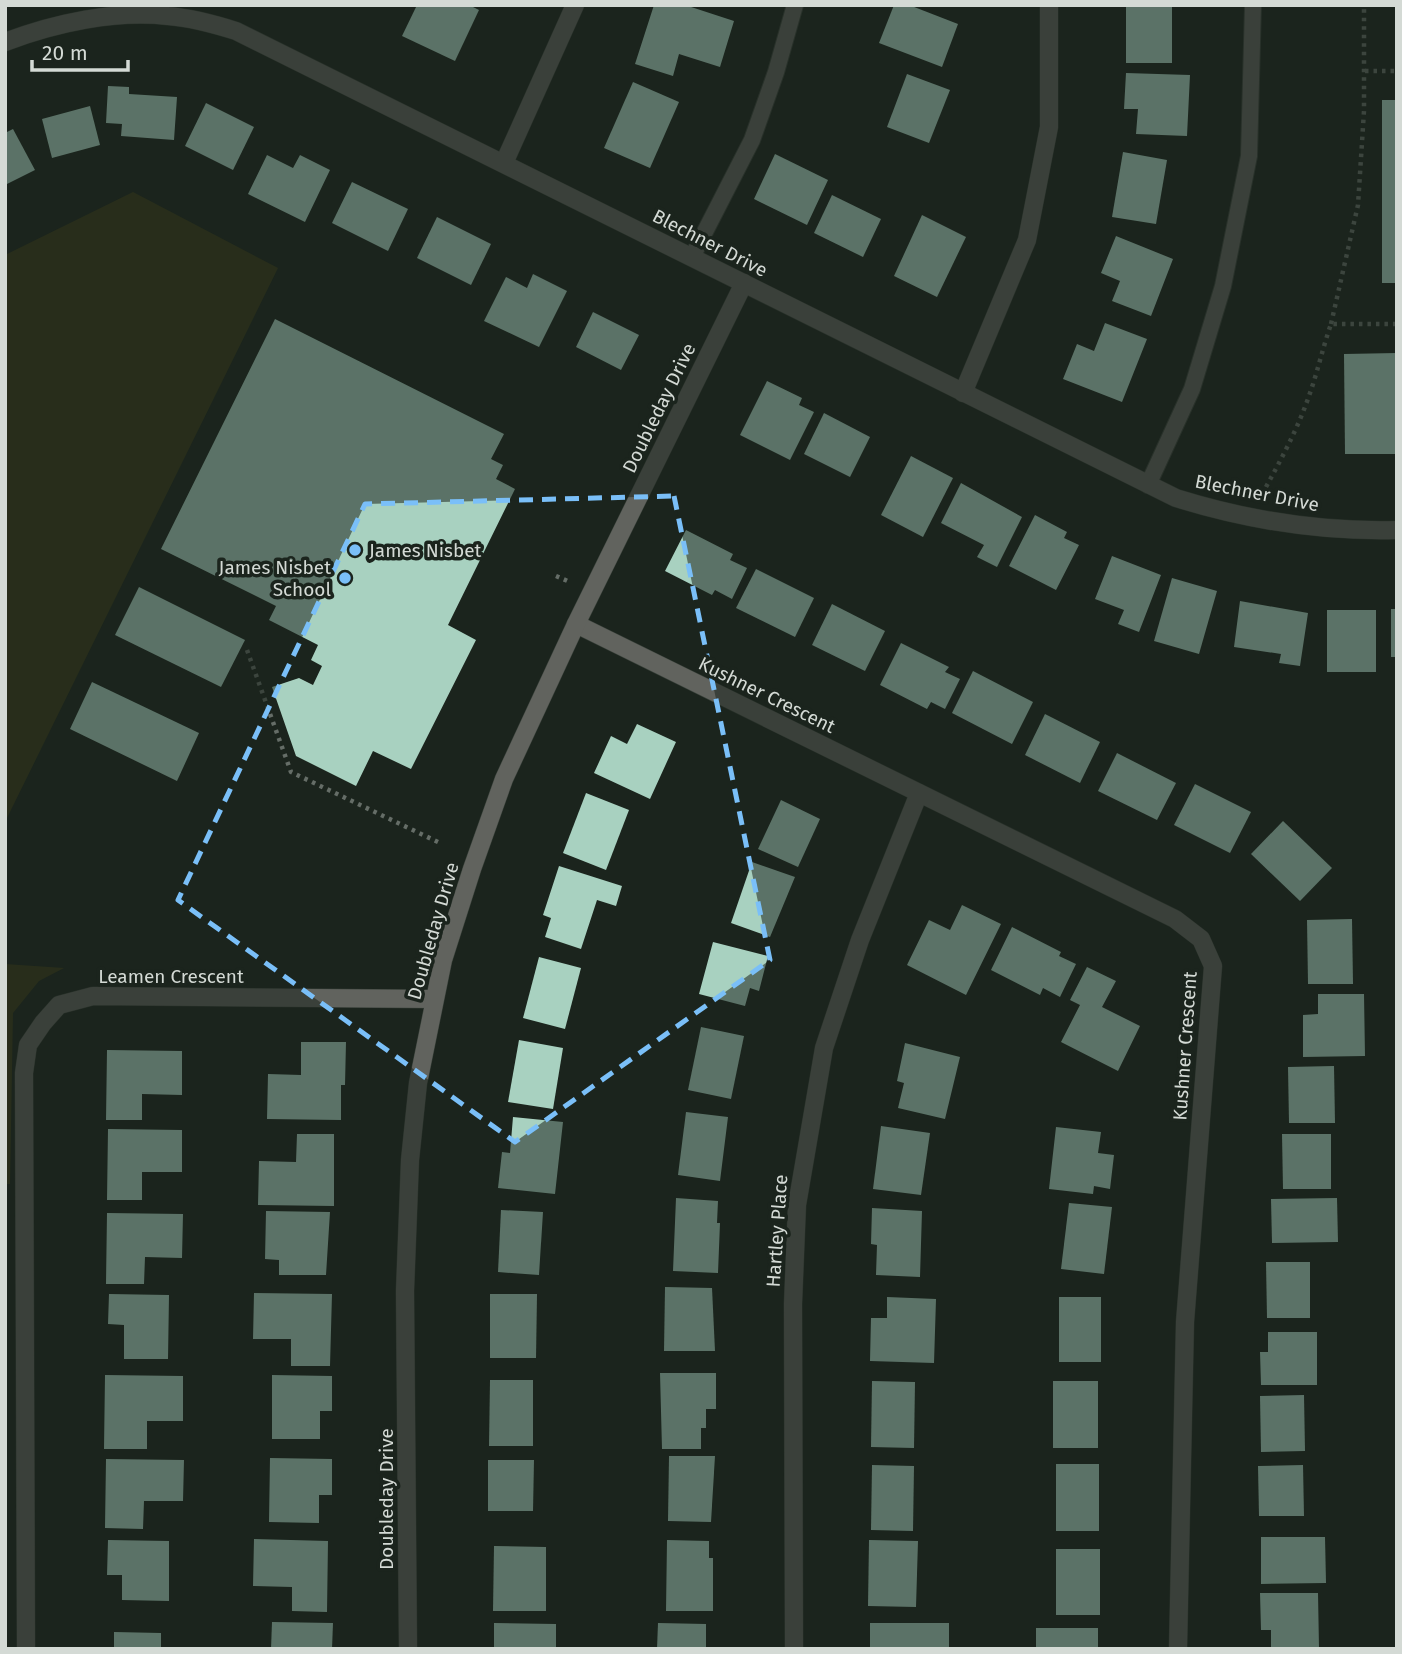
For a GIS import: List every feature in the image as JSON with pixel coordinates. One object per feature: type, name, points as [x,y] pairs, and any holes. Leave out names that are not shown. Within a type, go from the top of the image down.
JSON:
[{"type":"street","points":[[504,163],[575,5]]},
{"type":"street","points":[[963,393],[1027,240],[1049,127],[1049,5]]},
{"type":"street","name":"Blechner Drive","points":[[5,42],[33,32],[122,16],[165,15],[199,20],[236,31],[1176,498],[1216,510],[1309,526],[1397,530]]},
{"type":"street","name":"Doubleday Drive","points":[[408,1649],[405,1291],[410,1160],[418,1083],[443,960],[504,779],[576,624],[744,283]]},
{"type":"street","name":"Kushner Crescent","points":[[576,624],[1175,919],[1201,939],[1213,967],[1185,1322],[1178,1649]]},
{"type":"street","name":"Hartley Place","points":[[794,1649],[793,1304],[797,1205],[824,1048],[860,940],[919,793]]},
{"type":"street","name":"Leamen Crescent","points":[[26,1649],[24,1073],[28,1045],[59,1005],[93,996],[434,999]]},
{"type":"lane","points":[[692,257],[752,140],[796,5]]},
{"type":"lane","points":[[1148,485],[1192,389],[1223,286],[1249,156],[1253,5]]},
{"type":"path","points":[[1266,486],[1297,428],[1311,390],[1331,324],[1358,205],[1365,71],[1364,5]]},
{"type":"path","points":[[1365,71],[1397,71]]},
{"type":"path","points":[[1331,324],[1397,324]]},
{"type":"path","points":[[556,576],[570,582]]},
{"type":"path","points":[[247,650],[290,772],[440,843]]},
{"type":"highlighted area","points":[[674,496],[770,960],[515,1142],[178,900],[365,504]]},
{"type":"green space","points":[[133,192],[278,268],[5,822],[5,255]]},
{"type":"green space","points":[[5,964],[64,968],[39,981],[13,1013],[10,1184],[5,1184]]},
{"type":"building","points":[[417,5],[469,5],[479,10],[455,61],[402,36]]},
{"type":"building","points":[[654,5],[685,5],[734,21],[720,67],[679,54],[673,76],[635,64]]},
{"type":"building","points":[[894,5],[909,5],[958,24],[942,67],[879,43]]},
{"type":"building","points":[[1126,5],[1172,5],[1172,63],[1126,63]]},
{"type":"building","points":[[1126,73],[1190,75],[1187,136],[1136,134],[1138,109],[1124,109]]},
{"type":"building","points":[[907,74],[950,90],[929,143],[887,127]]},
{"type":"building","points":[[633,82],[679,102],[650,168],[604,148]]},
{"type":"building","points":[[108,86],[129,87],[129,94],[177,97],[174,140],[121,136],[122,124],[106,123]]},
{"type":"building","points":[[1382,100],[1397,100],[1397,283],[1382,283]]},
{"type":"building","points":[[206,103],[254,127],[233,170],[185,146]]},
{"type":"building","points":[[90,106],[100,145],[52,158],[42,119]]},
{"type":"building","points":[[13,129],[35,170],[5,185],[5,133]]},
{"type":"building","points":[[1123,152],[1167,160],[1156,224],[1112,217]]},
{"type":"building","points":[[775,154],[828,180],[807,225],[754,199]]},
{"type":"building","points":[[267,155],[293,168],[300,155],[330,170],[305,222],[248,194]]},
{"type":"building","points":[[352,182],[408,209],[388,251],[332,223]]},
{"type":"building","points":[[832,195],[881,219],[863,257],[814,233]]},
{"type":"building","points":[[922,215],[966,237],[937,297],[894,276]]},
{"type":"building","points":[[437,217],[491,244],[471,285],[417,258]]},
{"type":"building","points":[[1116,236],[1173,259],[1151,316],[1112,301],[1120,281],[1101,273]]},
{"type":"building","points":[[533,274],[567,291],[539,347],[484,321],[506,277],[527,288]]},
{"type":"building","points":[[593,312],[639,335],[621,370],[576,347]]},
{"type":"building","name":"James Nisbet School","points":[[275,319],[504,434],[491,459],[503,465],[496,479],[515,489],[448,625],[476,640],[411,769],[373,751],[356,786],[296,756],[272,687],[299,678],[313,685],[322,666],[311,660],[318,645],[269,620],[276,606],[161,549]]},
{"type":"building","points":[[1105,323],[1147,339],[1122,402],[1063,379],[1077,344],[1094,351]]},
{"type":"building","points":[[1397,353],[1397,454],[1345,454],[1344,354]]},
{"type":"building","points":[[767,381],[802,398],[799,405],[814,412],[790,460],[740,435]]},
{"type":"building","points":[[824,413],[870,437],[850,477],[804,454]]},
{"type":"building","points":[[911,456],[953,478],[923,537],[881,515]]},
{"type":"building","points":[[961,483],[1022,517],[997,567],[977,557],[984,545],[941,523]]},
{"type":"building","points":[[1035,515],[1067,532],[1064,538],[1079,545],[1056,590],[1009,566]]},
{"type":"building","points":[[686,530],[733,554],[730,560],[747,568],[732,599],[715,590],[712,595],[665,571]]},
{"type":"building","points":[[1112,556],[1161,575],[1139,632],[1118,624],[1124,610],[1095,599]]},
{"type":"building","points":[[756,569],[814,598],[795,637],[736,608]]},
{"type":"building","points":[[1172,578],[1217,591],[1199,654],[1154,641]]},
{"type":"building","points":[[139,587],[245,640],[221,687],[115,635]]},
{"type":"building","points":[[1240,601],[1308,613],[1300,666],[1279,663],[1281,654],[1234,647]]},
{"type":"building","points":[[832,604],[885,631],[865,671],[812,645]]},
{"type":"building","points":[[1391,609],[1397,609],[1397,657],[1391,657]]},
{"type":"building","points":[[1327,610],[1376,610],[1376,672],[1327,672]]},
{"type":"building","points":[[901,643],[949,667],[945,672],[960,679],[945,709],[931,702],[927,709],[880,685]]},
{"type":"building","points":[[973,671],[1033,702],[1012,744],[952,713]]},
{"type":"building","points":[[92,682],[199,733],[177,781],[70,729]]},
{"type":"building","points":[[1045,714],[1100,742],[1080,783],[1025,755]]},
{"type":"building","points":[[637,724],[676,742],[650,799],[594,773],[611,736],[627,744]]},
{"type":"building","points":[[1117,753],[1176,783],[1157,820],[1098,791]]},
{"type":"building","points":[[1195,784],[1251,812],[1230,853],[1174,825]]},
{"type":"building","points":[[586,793],[629,810],[606,870],[563,853]]},
{"type":"building","points":[[781,800],[820,819],[798,867],[758,849]]},
{"type":"building","points":[[1283,821],[1332,868],[1300,901],[1251,854]]},
{"type":"building","points":[[752,862],[795,877],[770,937],[731,923]]},
{"type":"building","points":[[559,866],[622,886],[616,906],[597,900],[581,949],[545,937],[551,918],[543,915]]},
{"type":"building","points":[[962,905],[1001,924],[966,995],[907,965],[929,920],[950,930]]},
{"type":"building","points":[[1352,919],[1353,984],[1308,984],[1307,920]]},
{"type":"building","points":[[1012,927],[1061,952],[1059,956],[1076,964],[1060,997],[1043,988],[1040,995],[991,970]]},
{"type":"building","points":[[713,942],[768,956],[759,991],[750,988],[745,1006],[699,994]]},
{"type":"building","points":[[539,957],[581,968],[565,1029],[523,1018]]},
{"type":"building","points":[[1087,967],[1116,981],[1102,1007],[1140,1026],[1118,1071],[1061,1042],[1080,1005],[1070,1000]]},
{"type":"building","points":[[1318,994],[1364,994],[1365,1056],[1303,1057],[1303,1015],[1318,1014]]},
{"type":"building","points":[[701,1027],[744,1036],[731,1099],[688,1090]]},
{"type":"building","points":[[519,1040],[563,1048],[553,1109],[508,1102]]},
{"type":"building","points":[[301,1042],[346,1042],[345,1085],[341,1085],[341,1120],[267,1119],[268,1074],[301,1075]]},
{"type":"building","points":[[905,1043],[960,1057],[945,1119],[898,1108],[904,1083],[897,1081]]},
{"type":"building","points":[[107,1050],[182,1051],[182,1095],[142,1094],[142,1120],[106,1120]]},
{"type":"building","points":[[1334,1066],[1335,1123],[1289,1123],[1288,1067]]},
{"type":"building","points":[[686,1112],[728,1117],[720,1181],[678,1175]]},
{"type":"building","points":[[513,1117],[563,1122],[555,1194],[498,1188],[502,1152],[510,1153]]},
{"type":"building","points":[[881,1126],[930,1133],[921,1195],[873,1189]]},
{"type":"building","points":[[1056,1127],[1101,1132],[1098,1153],[1114,1155],[1110,1189],[1094,1186],[1093,1194],[1049,1189]]},
{"type":"building","points":[[108,1129],[182,1130],[182,1172],[142,1172],[142,1200],[107,1200]]},
{"type":"building","points":[[297,1134],[334,1134],[334,1206],[258,1205],[259,1161],[296,1162]]},
{"type":"building","points":[[1282,1134],[1331,1134],[1331,1189],[1283,1189]]},
{"type":"building","points":[[676,1198],[718,1201],[718,1273],[673,1271]]},
{"type":"building","points":[[1337,1198],[1338,1242],[1272,1243],[1271,1199]]},
{"type":"building","points":[[1069,1203],[1112,1207],[1104,1274],[1061,1269]]},
{"type":"building","points":[[872,1208],[922,1211],[920,1277],[876,1275],[877,1245],[871,1244]]},
{"type":"building","points":[[501,1210],[543,1212],[539,1275],[498,1272]]},
{"type":"building","points":[[266,1211],[330,1212],[326,1275],[279,1275],[279,1260],[265,1259]]},
{"type":"building","points":[[107,1213],[183,1214],[182,1258],[145,1257],[144,1284],[106,1284]]},
{"type":"building","points":[[1266,1262],[1310,1262],[1310,1318],[1267,1318]]},
{"type":"building","points":[[665,1287],[712,1288],[715,1351],[664,1351]]},
{"type":"building","points":[[254,1293],[332,1294],[330,1366],[291,1366],[291,1339],[253,1339]]},
{"type":"building","points":[[109,1294],[169,1295],[168,1359],[124,1359],[124,1325],[108,1324]]},
{"type":"building","points":[[490,1294],[537,1294],[536,1358],[490,1358]]},
{"type":"building","points":[[887,1297],[936,1299],[934,1363],[870,1361],[871,1318],[887,1318]]},
{"type":"building","points":[[1059,1297],[1101,1297],[1101,1362],[1059,1362]]},
{"type":"building","points":[[1268,1332],[1317,1332],[1317,1385],[1261,1385],[1260,1352],[1268,1352]]},
{"type":"building","points":[[660,1373],[716,1373],[716,1409],[706,1409],[706,1428],[701,1428],[701,1449],[662,1449]]},
{"type":"building","points":[[105,1375],[183,1376],[183,1421],[147,1421],[147,1449],[104,1449]]},
{"type":"building","points":[[272,1375],[332,1376],[332,1411],[320,1411],[320,1439],[272,1439]]},
{"type":"building","points":[[490,1380],[533,1380],[533,1446],[489,1446]]},
{"type":"building","points":[[872,1381],[915,1382],[914,1448],[871,1447]]},
{"type":"building","points":[[1053,1381],[1098,1381],[1098,1448],[1053,1448]]},
{"type":"building","points":[[1304,1395],[1305,1451],[1261,1452],[1260,1396]]},
{"type":"building","points":[[669,1456],[715,1456],[711,1522],[668,1521]]},
{"type":"building","points":[[270,1458],[332,1459],[332,1495],[319,1495],[319,1523],[269,1522]]},
{"type":"building","points":[[106,1459],[184,1460],[183,1501],[144,1501],[143,1529],[105,1528]]},
{"type":"building","points":[[488,1460],[534,1460],[533,1511],[488,1511]]},
{"type":"building","points":[[1056,1464],[1099,1464],[1099,1531],[1056,1531]]},
{"type":"building","points":[[872,1465],[914,1466],[913,1531],[871,1530]]},
{"type":"building","points":[[1303,1465],[1304,1516],[1259,1516],[1258,1466]]},
{"type":"building","points":[[1261,1537],[1325,1537],[1326,1583],[1261,1584]]},
{"type":"building","points":[[254,1539],[328,1541],[327,1612],[292,1611],[292,1587],[253,1586]]},
{"type":"building","points":[[108,1540],[169,1541],[169,1601],[122,1600],[122,1575],[107,1575]]},
{"type":"building","points":[[667,1540],[709,1541],[709,1558],[713,1558],[713,1611],[666,1611]]},
{"type":"building","points":[[869,1540],[918,1541],[916,1607],[868,1606]]},
{"type":"building","points":[[494,1546],[546,1547],[546,1611],[493,1611]]},
{"type":"building","points":[[1056,1549],[1100,1549],[1100,1615],[1056,1615]]},
{"type":"building","points":[[1260,1593],[1318,1593],[1319,1648],[1271,1648],[1271,1630],[1261,1630]]},
{"type":"building","points":[[272,1622],[333,1623],[332,1649],[271,1649]]},
{"type":"building","points":[[494,1623],[556,1624],[556,1649],[494,1649]]},
{"type":"building","points":[[658,1623],[706,1624],[706,1649],[657,1649]]},
{"type":"building","points":[[870,1623],[949,1623],[949,1649],[870,1649]]},
{"type":"building","points":[[1036,1628],[1098,1628],[1098,1649],[1036,1649]]},
{"type":"building","points":[[114,1632],[161,1633],[161,1649],[114,1649]]},
{"type":"place","name":"James Nisbet","points":[[355,550]]},
{"type":"place","name":"James Nisbet School","points":[[345,578]]}]
